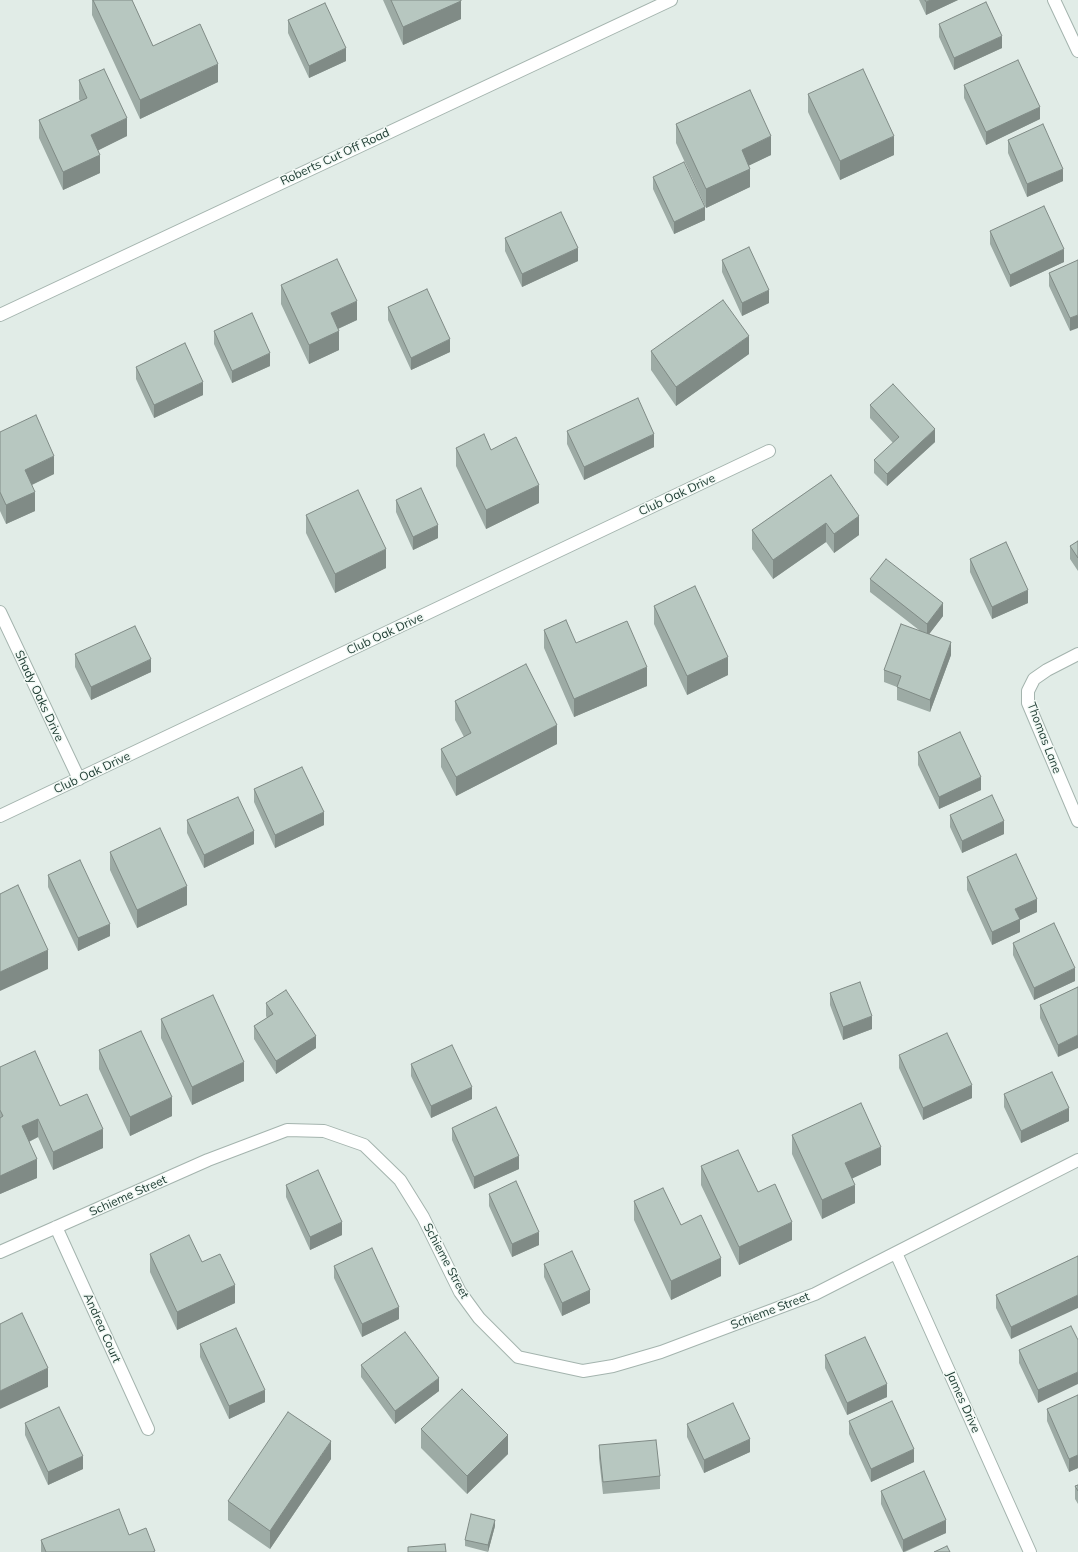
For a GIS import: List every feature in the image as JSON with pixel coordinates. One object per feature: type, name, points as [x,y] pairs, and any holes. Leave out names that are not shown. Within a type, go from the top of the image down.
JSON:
[{"type":"street","name":"Roberts Cut Off Road","points":[[0,315],[671,0]]},
{"type":"street","points":[[1054,0],[1078,51]]},
{"type":"street","name":"Club Oak Drive","points":[[0,816],[769,451]]},
{"type":"street","name":"Shady Oaks Drive","points":[[0,612],[79,779]]},
{"type":"street","name":"Thomas Lane","points":[[1078,654],[1047,670],[1034,679],[1028,691],[1028,703],[1078,820]]},
{"type":"street","name":"Schieme Street","points":[[0,1252],[208,1160],[287,1130],[324,1131],[364,1145],[400,1180],[423,1217],[460,1292],[479,1318],[518,1357],[583,1371],[613,1366],[661,1352],[815,1294],[1078,1160]]},
{"type":"street","name":"Andrea Court","points":[[56,1227],[148,1430]]},
{"type":"street","name":"James Drive","points":[[896,1253],[1030,1552]]},
{"type":"building","points":[[93,0],[132,0],[153,46],[200,24],[218,64],[140,100]]},
{"type":"building","points":[[391,0],[461,0],[461,1],[403,27]]},
{"type":"building","points":[[986,2],[1002,36],[954,58],[939,24]]},
{"type":"building","points":[[325,3],[346,48],[309,66],[288,20]]},
{"type":"building","points":[[1018,60],[1040,107],[986,132],[964,85]]},
{"type":"building","points":[[104,69],[127,118],[91,135],[100,155],[63,172],[39,120],[87,98],[79,80]]},
{"type":"building","points":[[863,69],[894,136],[840,161],[808,94]]},
{"type":"building","points":[[750,90],[771,136],[742,150],[750,169],[706,189],[676,124]]},
{"type":"building","points":[[1043,124],[1063,169],[1027,184],[1008,140]]},
{"type":"building","points":[[684,162],[705,207],[674,222],[653,177]]},
{"type":"building","points":[[1044,206],[1064,249],[1010,275],[990,231]]},
{"type":"building","points":[[561,212],[578,248],[522,274],[505,238]]},
{"type":"building","points":[[749,247],[769,290],[742,303],[722,260]]},
{"type":"building","points":[[337,259],[357,301],[331,313],[339,331],[309,345],[281,285]]},
{"type":"building","points":[[1078,260],[1078,315],[1070,318],[1049,273]]},
{"type":"building","points":[[427,289],[450,339],[411,358],[388,307]]},
{"type":"building","points":[[723,300],[749,336],[676,387],[651,351]]},
{"type":"building","points":[[252,313],[270,353],[232,371],[214,331]]},
{"type":"building","points":[[185,343],[203,382],[154,405],[136,367]]},
{"type":"building","points":[[893,384],[935,429],[887,474],[874,460],[899,437],[870,405]]},
{"type":"building","points":[[638,398],[654,434],[584,467],[567,431]]},
{"type":"building","points":[[36,415],[54,456],[25,470],[35,492],[6,505],[0,492],[0,432]]},
{"type":"building","points":[[484,434],[491,450],[516,437],[539,485],[486,510],[456,448]]},
{"type":"building","points":[[831,475],[859,516],[834,534],[826,523],[773,560],[752,530]]},
{"type":"building","points":[[421,488],[438,525],[413,537],[396,500]]},
{"type":"building","points":[[358,490],[386,549],[335,574],[306,515]]},
{"type":"building","points":[[1078,541],[1078,558],[1070,546]]},
{"type":"building","points":[[1006,542],[1028,590],[992,607],[970,559]]},
{"type":"building","points":[[886,559],[943,603],[927,624],[870,579]]},
{"type":"building","points":[[695,586],[728,657],[687,676],[654,606]]},
{"type":"building","points":[[566,620],[576,643],[627,621],[647,667],[574,699],[544,630]]},
{"type":"building","points":[[901,624],[951,642],[930,700],[897,687],[901,676],[884,670]]},
{"type":"building","points":[[135,626],[151,659],[91,687],[75,654]]},
{"type":"building","points":[[526,664],[557,725],[456,777],[441,749],[471,733],[455,701]]},
{"type":"building","points":[[960,732],[981,777],[939,797],[918,752]]},
{"type":"building","points":[[302,767],[324,812],[275,835],[254,789]]},
{"type":"building","points":[[992,795],[1004,821],[962,841],[950,815]]},
{"type":"building","points":[[238,797],[254,831],[204,855],[187,820]]},
{"type":"building","points":[[160,828],[187,886],[137,910],[110,852]]},
{"type":"building","points":[[1016,854],[1037,899],[1015,909],[1020,919],[992,932],[967,877]]},
{"type":"building","points":[[80,860],[110,924],[78,938],[48,875]]},
{"type":"building","points":[[18,885],[48,950],[0,972],[0,894]]},
{"type":"building","points":[[1054,923],[1075,968],[1034,988],[1013,943]]},
{"type":"building","points":[[860,982],[872,1016],[843,1027],[830,993]]},
{"type":"building","points":[[1078,987],[1078,1035],[1058,1045],[1040,1005]]},
{"type":"building","points":[[286,990],[316,1036],[276,1061],[254,1026],[273,1014],[266,1003]]},
{"type":"building","points":[[213,995],[244,1062],[192,1087],[161,1019]]},
{"type":"building","points":[[141,1031],[172,1097],[130,1117],[99,1050]]},
{"type":"building","points":[[947,1033],[972,1085],[923,1108],[899,1055]]},
{"type":"building","points":[[452,1045],[472,1087],[431,1106],[411,1064]]},
{"type":"building","points":[[35,1051],[60,1106],[87,1094],[103,1129],[53,1152],[38,1119],[22,1126],[37,1159],[0,1176],[0,1118],[3,1116],[0,1110],[0,1067]]},
{"type":"building","points":[[1052,1072],[1069,1108],[1021,1131],[1004,1094]]},
{"type":"building","points":[[861,1103],[881,1147],[845,1163],[855,1185],[822,1200],[792,1135]]},
{"type":"building","points":[[496,1107],[519,1156],[474,1177],[452,1128]]},
{"type":"building","points":[[738,1150],[758,1192],[775,1184],[792,1222],[739,1247],[701,1166]]},
{"type":"building","points":[[318,1170],[342,1222],[310,1237],[286,1185]]},
{"type":"building","points":[[516,1181],[539,1232],[512,1244],[489,1194]]},
{"type":"building","points":[[663,1188],[681,1225],[701,1215],[721,1258],[671,1281],[634,1201]]},
{"type":"building","points":[[189,1235],[202,1262],[220,1254],[235,1285],[177,1312],[150,1254]]},
{"type":"building","points":[[372,1248],[399,1307],[362,1324],[334,1266]]},
{"type":"building","points":[[572,1251],[590,1290],[562,1303],[544,1264]]},
{"type":"building","points":[[1078,1256],[1078,1295],[1011,1327],[996,1295]]},
{"type":"building","points":[[22,1313],[48,1368],[0,1391],[0,1324]]},
{"type":"building","points":[[1071,1326],[1078,1340],[1078,1372],[1038,1390],[1019,1350]]},
{"type":"building","points":[[236,1328],[265,1390],[229,1406],[200,1344]]},
{"type":"building","points":[[405,1332],[439,1378],[395,1411],[361,1365]]},
{"type":"building","points":[[865,1337],[887,1384],[847,1403],[825,1355]]},
{"type":"building","points":[[462,1389],[508,1435],[467,1476],[421,1429]]},
{"type":"building","points":[[1078,1395],[1078,1455],[1069,1459],[1047,1409]]},
{"type":"building","points":[[892,1401],[914,1449],[871,1469],[849,1421]]},
{"type":"building","points":[[733,1403],[750,1439],[704,1460],[687,1424]]},
{"type":"building","points":[[59,1407],[83,1456],[48,1472],[25,1423]]},
{"type":"building","points":[[288,1412],[331,1441],[270,1531],[228,1501]]},
{"type":"building","points":[[656,1440],[660,1476],[603,1482],[599,1445]]},
{"type":"building","points":[[924,1471],[946,1520],[903,1540],[881,1491]]},
{"type":"building","points":[[119,1509],[129,1535],[146,1528],[155,1551],[46,1552],[41,1540]]},
{"type":"building","points":[[471,1514],[495,1520],[488,1545],[465,1540]]},
{"type":"building","points":[[445,1544],[446,1552],[408,1552],[408,1547]]},
{"type":"building","points":[[947,1546],[950,1552],[934,1552]]}]
